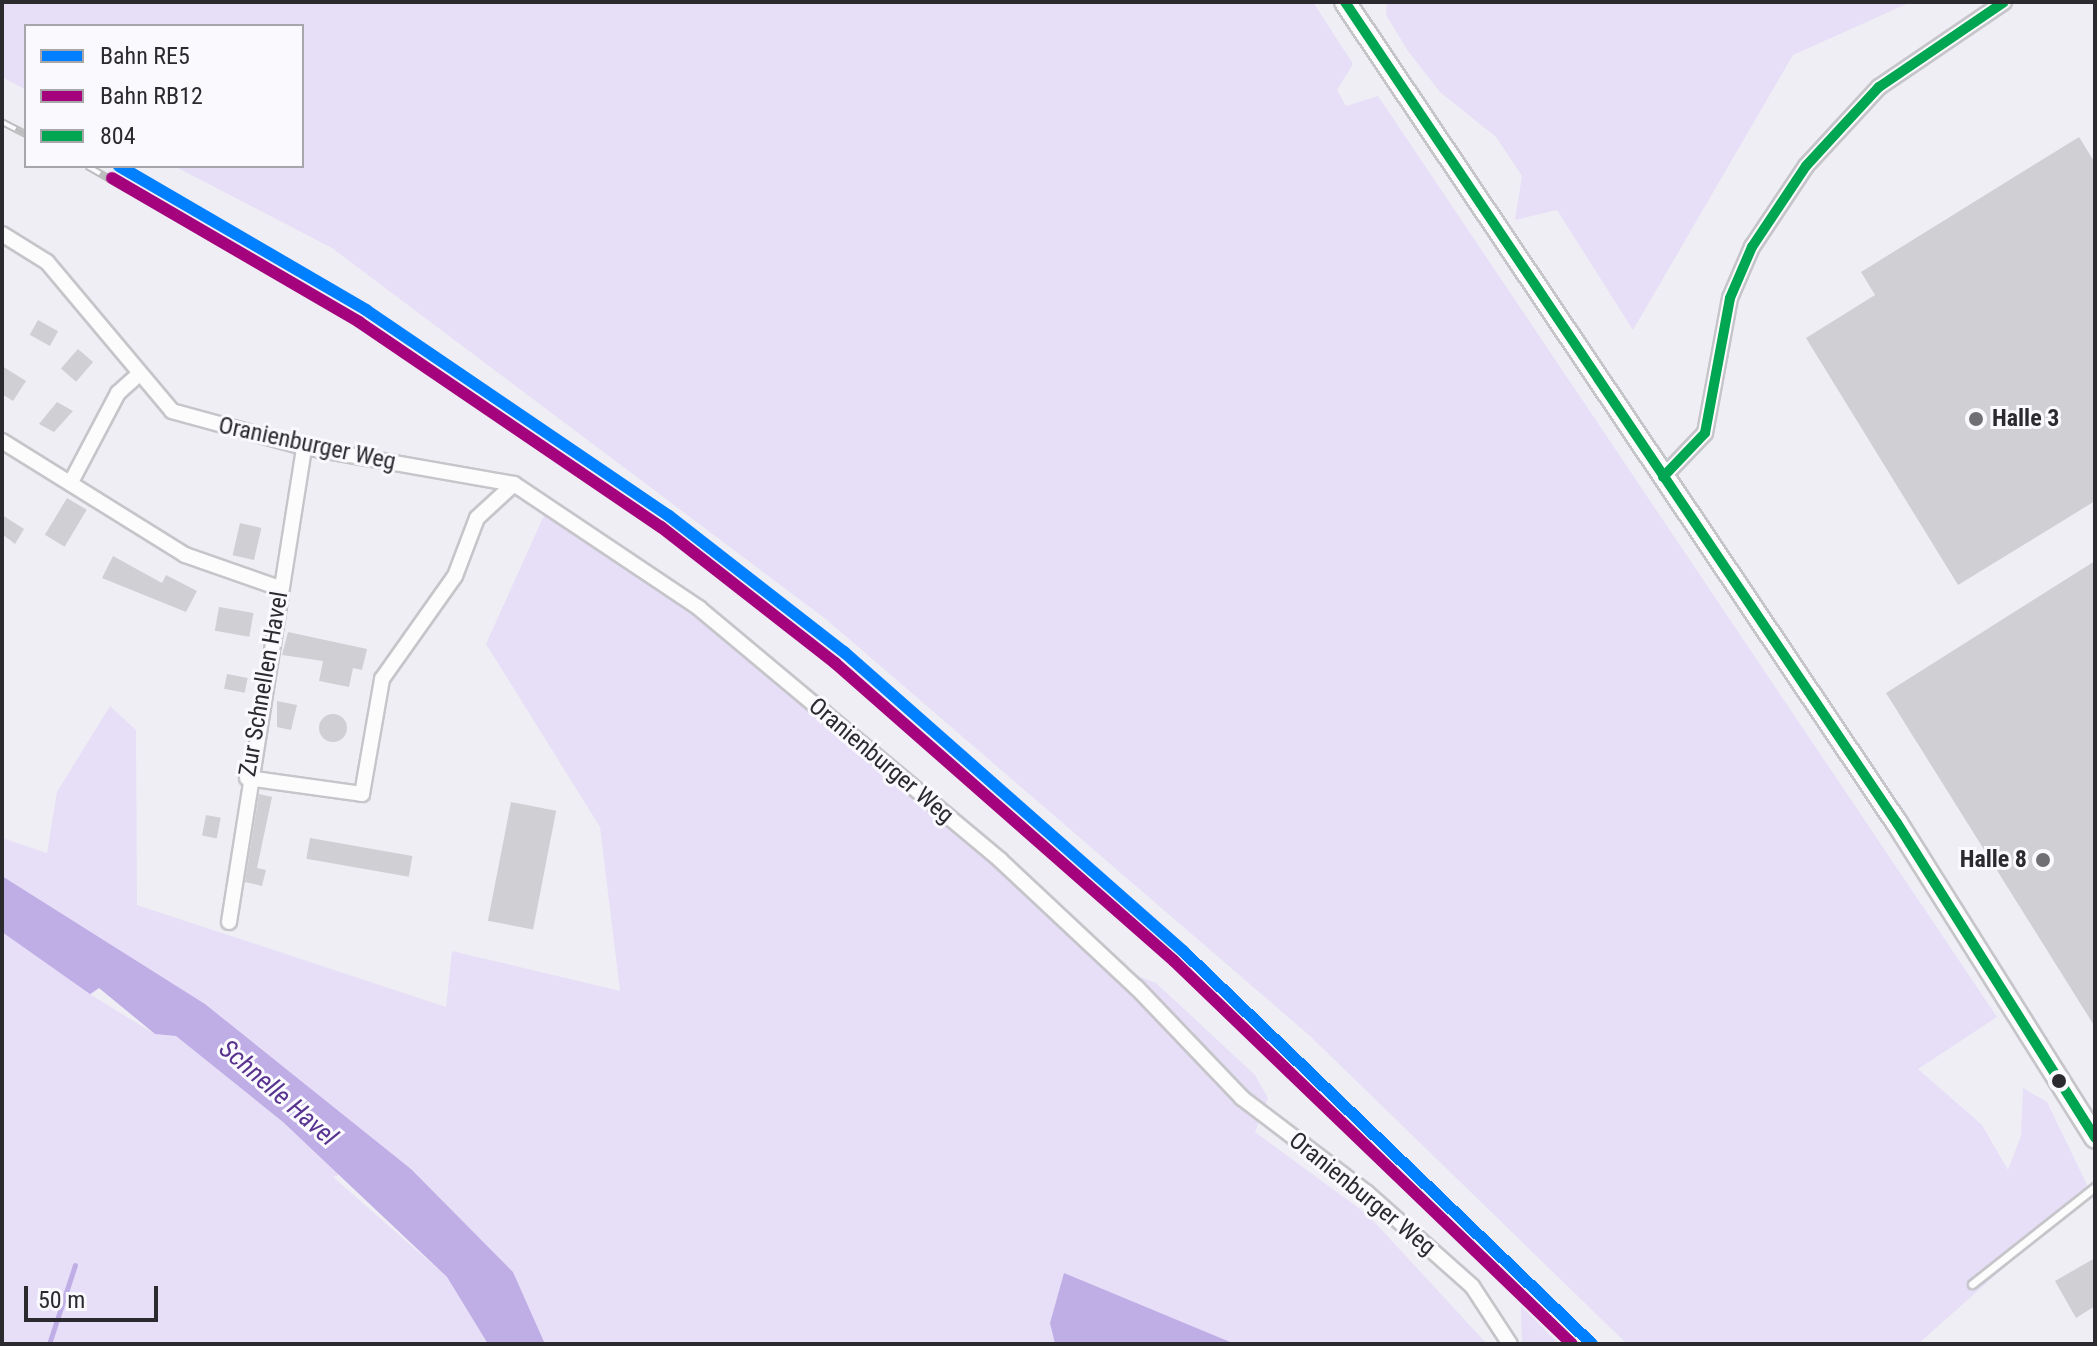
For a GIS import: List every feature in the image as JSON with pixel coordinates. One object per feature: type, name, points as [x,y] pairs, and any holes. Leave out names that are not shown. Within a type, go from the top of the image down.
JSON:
[{"type":"street","points":[[1345,2],[1897,823],[2095,1138]]},
{"type":"street","points":[[1663,477],[1705,433],[1730,298],[1752,247],[1806,166],[1879,87],[2004,2]]},
{"type":"street","name":"Oranienburger Weg","points":[[2,234],[47,262],[137,376],[172,411],[304,447],[514,484],[699,608],[1000,860],[1242,1098],[1366,1192],[1472,1286],[1510,1344]]},
{"type":"street","points":[[71,482],[118,393],[137,376]]},
{"type":"street","points":[[2,441],[185,555],[280,588]]},
{"type":"street","name":"Zur Schnellen Havel","points":[[229,922],[247,778],[304,447]]},
{"type":"street","points":[[247,778],[362,794],[382,679],[455,576],[477,518],[514,484]]},
{"type":"lane","points":[[1972,1284],[2095,1187]]},
{"type":"shaded area","points":[[2,2],[1313,2],[1353,64],[1337,90],[1346,106],[1378,96],[1997,1017],[1918,1069],[1982,1125],[2008,1170],[2021,1136],[2023,1088],[2047,1102],[2090,1191],[1918,1344],[1627,1344],[1310,1036],[827,620],[332,248],[178,168],[304,168],[304,24],[24,24],[24,89],[2,77]]},
{"type":"shaded area","points":[[1387,2],[1911,2],[1793,55],[1633,330],[1557,210],[1515,220],[1522,176],[1496,137],[1440,92],[1408,51],[1386,15]]},
{"type":"shaded area","points":[[546,511],[800,692],[1098,960],[1156,983],[1255,1075],[1268,1098],[1255,1132],[1368,1215],[1487,1344],[1235,1344],[1064,1274],[1050,1323],[1055,1344],[545,1344],[513,1272],[411,1169],[205,1004],[2,876],[2,838],[47,853],[57,792],[110,706],[136,730],[137,905],[446,1007],[452,951],[620,991],[600,827],[486,644]]},
{"type":"shaded area","points":[[2,926],[99,988],[91,995],[155,1034],[176,1036],[283,1122],[342,1174],[333,1177],[447,1277],[488,1344],[2,1344]]},
{"type":"shaded area","points":[[1521,1306],[1559,1344],[1522,1344]]},
{"type":"water","name":"Schnelle Havel","points":[[2,876],[205,1004],[411,1169],[513,1272],[545,1344],[488,1344],[447,1277],[283,1122],[176,1036],[155,1034],[99,988],[90,994],[2,932]]},
{"type":"water","points":[[1064,1273],[1235,1344],[1055,1344],[1050,1323]]},
{"type":"building","name":"Halle 3","points":[[2079,137],[2095,163],[2095,501],[1958,585],[1806,338],[1875,295],[1861,272]]},
{"type":"building","points":[[38,320],[58,331],[50,346],[30,335]]},
{"type":"building","points":[[78,349],[93,362],[76,382],[61,369]]},
{"type":"building","points":[[2,366],[26,381],[13,401],[2,394]]},
{"type":"building","points":[[57,402],[73,411],[54,432],[39,424]]},
{"type":"building","points":[[67,498],[87,510],[65,547],[45,535]]},
{"type":"building","points":[[2,515],[24,529],[15,544],[2,534]]},
{"type":"building","points":[[240,523],[261,528],[254,560],[233,555]]},
{"type":"building","points":[[113,556],[162,583],[166,575],[197,591],[186,612],[102,578]]},
{"type":"building","name":"Halle 8","points":[[2095,561],[2095,1027],[1886,693]]},
{"type":"building","points":[[219,607],[253,613],[249,637],[215,631]]},
{"type":"building","points":[[288,632],[367,649],[362,670],[353,668],[349,687],[319,681],[323,661],[282,655]]},
{"type":"building","points":[[227,674],[248,678],[245,693],[224,689]]},
{"type":"building","points":[[277,701],[297,705],[291,730],[277,727]]},
{"type":"building","points":[[333,714],[343,718],[347,728],[343,738],[333,742],[323,738],[319,728],[323,718]]},
{"type":"building","points":[[259,794],[272,797],[257,868],[266,870],[262,886],[245,882]]},
{"type":"building","points":[[511,802],[556,811],[533,930],[488,921]]},
{"type":"building","points":[[206,815],[221,818],[217,838],[202,836]]},
{"type":"building","points":[[310,838],[412,856],[409,877],[306,859]]},
{"type":"building","points":[[2095,1258],[2095,1306],[2076,1318],[2055,1281]]},
{"type":"waterway","points":[[49,1344],[75,1265]]},
{"type":"railway","points":[[2,122],[24,133]]},
{"type":"railway","points":[[90,168],[358,321],[659,526],[836,663],[1174,961],[1574,1344]]},
{"type":"rail line","name":"RE5","points":[[122,168],[366,310],[669,516],[844,652],[1183,951],[1592,1344]]},
{"type":"rail line","name":"RB12","points":[[112,178],[359,322],[661,527],[835,663],[1174,961],[1572,1344]]},
{"type":"transit line","name":"804","points":[[1345,2],[1897,823],[2095,1138]]},
{"type":"transit line","name":"804","points":[[1663,477],[1705,433],[1730,298],[1752,247],[1806,166],[1879,87],[2004,2]]},
{"type":"place","name":"Halle 3","points":[[1976,419]]},
{"type":"place","name":"Halle 8","points":[[2043,860]]}]
